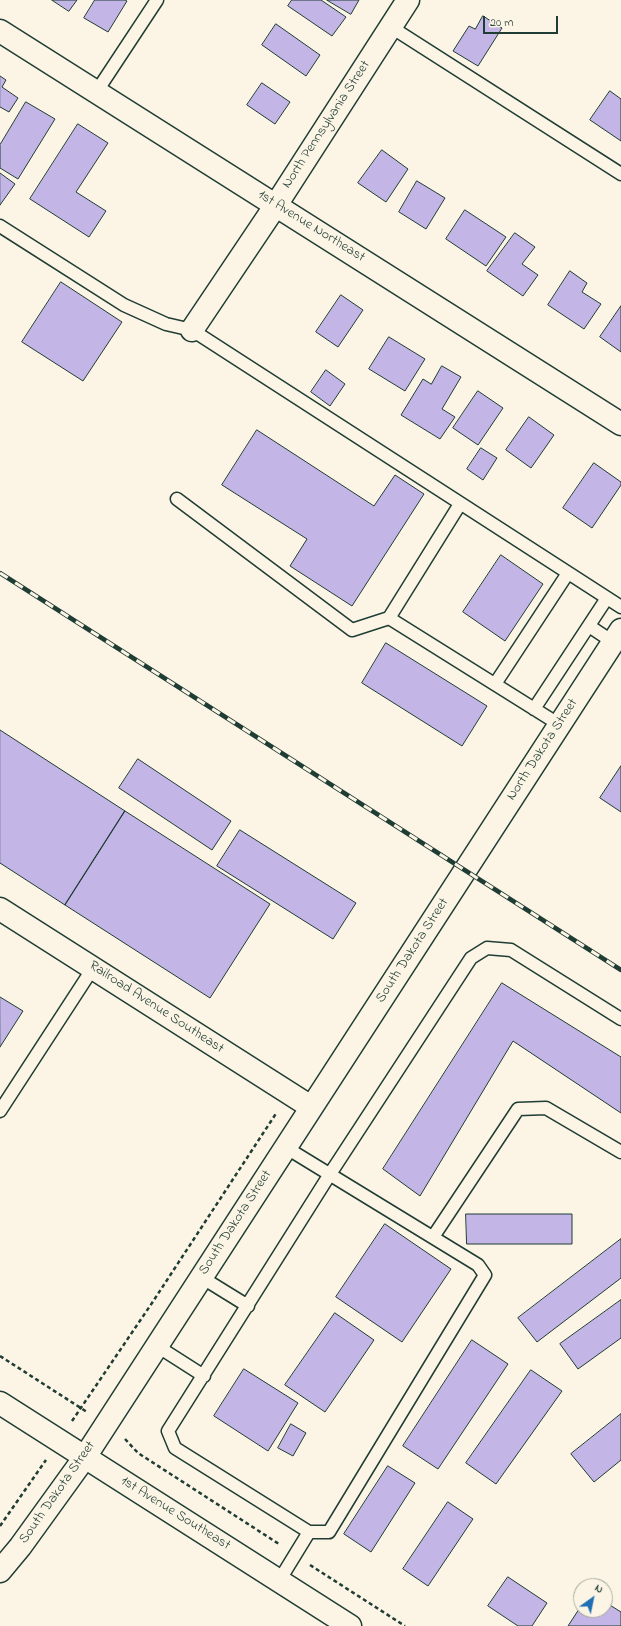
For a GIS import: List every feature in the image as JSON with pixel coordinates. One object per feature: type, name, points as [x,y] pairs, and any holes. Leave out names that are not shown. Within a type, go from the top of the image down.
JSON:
[{"type":"street","name":"North Pennsylvania Street","points":[[192,330],[276,205],[408,0]]},
{"type":"street","name":"1st Avenue Northeast","points":[[0,30],[621,424]]},
{"type":"street","name":"North Dakota Street","points":[[465,870],[617,636]]},
{"type":"street","name":"South Dakota Street","points":[[0,1571],[20,1547],[85,1457],[465,870]]},
{"type":"street","name":"Railroad Avenue Southeast","points":[[0,909],[311,1107]]},
{"type":"street","name":"1st Avenue Southeast","points":[[0,1403],[350,1626]]},
{"type":"lane","points":[[97,92],[157,0]]},
{"type":"lane","points":[[391,27],[621,174]]},
{"type":"lane","points":[[0,226],[124,305],[166,324],[192,330],[621,607]]},
{"type":"lane","points":[[177,499],[352,630],[389,618],[460,504]]},
{"type":"lane","points":[[495,684],[568,573]]},
{"type":"lane","points":[[534,709],[607,598]]},
{"type":"lane","points":[[389,618],[560,725]]},
{"type":"lane","points":[[589,626],[617,636]]},
{"type":"lane","points":[[286,1147],[330,1174],[433,1237],[478,1265],[485,1275],[329,1532],[309,1532],[175,1448],[168,1431],[330,1174],[471,958],[486,948],[511,950],[621,1019]]},
{"type":"lane","points":[[0,1111],[93,968]]},
{"type":"lane","points":[[433,1237],[518,1109],[546,1108],[621,1152]]},
{"type":"lane","points":[[201,1277],[248,1306]]},
{"type":"lane","points":[[157,1346],[204,1376]]},
{"type":"lane","points":[[279,1581],[309,1532]]},
{"type":"path","points":[[0,1356],[106,1425],[129,1442],[138,1453],[405,1626]]},
{"type":"path","points":[[0,1526],[60,1440]]},
{"type":"building","points":[[52,0],[77,0],[69,11]]},
{"type":"building","points":[[95,0],[127,1],[108,32],[84,18]]},
{"type":"building","points":[[292,0],[321,0],[346,17],[332,36],[288,6]]},
{"type":"building","points":[[327,0],[359,0],[351,14]]},
{"type":"building","points":[[483,16],[502,28],[478,66],[453,51],[469,26],[475,29]]},
{"type":"building","points":[[276,24],[320,55],[306,76],[262,45]]},
{"type":"building","points":[[0,76],[6,80],[2,87],[18,98],[9,112],[0,107]]},
{"type":"building","points":[[262,83],[290,102],[275,124],[247,105]]},
{"type":"building","points":[[610,91],[621,99],[621,141],[590,120]]},
{"type":"building","points":[[26,102],[55,119],[18,179],[0,168],[0,145]]},
{"type":"building","points":[[78,124],[108,143],[76,192],[106,211],[89,237],[30,199]]},
{"type":"building","points":[[382,150],[408,169],[386,202],[358,183]]},
{"type":"building","points":[[0,173],[15,184],[0,205]]},
{"type":"building","points":[[417,181],[445,198],[426,229],[399,212]]},
{"type":"building","points":[[465,210],[506,237],[486,266],[446,239]]},
{"type":"building","points":[[515,233],[535,247],[522,264],[538,275],[523,296],[487,271]]},
{"type":"building","points":[[570,271],[587,283],[582,292],[601,304],[584,329],[548,305]]},
{"type":"building","points":[[61,282],[122,322],[83,381],[22,342]]},
{"type":"building","points":[[341,295],[363,310],[338,347],[316,332]]},
{"type":"building","points":[[621,306],[621,352],[600,337]]},
{"type":"building","points":[[389,337],[425,359],[405,391],[369,369]]},
{"type":"building","points":[[442,366],[461,377],[442,409],[455,417],[440,439],[401,415],[423,379],[431,384]]},
{"type":"building","points":[[326,370],[345,384],[330,406],[311,392]]},
{"type":"building","points":[[478,391],[503,408],[478,445],[453,428]]},
{"type":"building","points":[[529,417],[554,435],[531,468],[506,450]]},
{"type":"building","points":[[257,430],[374,506],[395,475],[424,494],[352,606],[290,566],[307,539],[222,485]]},
{"type":"building","points":[[481,448],[497,458],[483,480],[467,469]]},
{"type":"building","points":[[594,463],[621,482],[621,485],[592,528],[563,508]]},
{"type":"building","points":[[501,555],[543,584],[505,641],[463,612]]},
{"type":"building","points":[[386,643],[487,706],[462,746],[362,683]]},
{"type":"building","points":[[0,730],[125,811],[65,905],[0,863]]},
{"type":"building","points":[[138,759],[231,821],[212,850],[119,788]]},
{"type":"building","points":[[621,766],[621,812],[600,798]]},
{"type":"building","points":[[125,811],[270,904],[210,998],[65,905]]},
{"type":"building","points":[[240,830],[356,903],[333,939],[217,866]]},
{"type":"building","points":[[502,983],[621,1057],[621,1113],[513,1041],[420,1196],[383,1169]]},
{"type":"building","points":[[0,997],[23,1011],[0,1047]]},
{"type":"building","points":[[466,1214],[572,1214],[572,1244],[467,1244]]},
{"type":"building","points":[[385,1224],[451,1269],[402,1342],[336,1297]]},
{"type":"building","points":[[621,1239],[621,1278],[537,1342],[518,1318]]},
{"type":"building","points":[[621,1300],[621,1338],[578,1369],[560,1344]]},
{"type":"building","points":[[335,1313],[374,1340],[325,1412],[285,1385]]},
{"type":"building","points":[[472,1340],[508,1364],[438,1469],[403,1446]]},
{"type":"building","points":[[244,1369],[298,1403],[268,1451],[214,1416]]},
{"type":"building","points":[[531,1370],[562,1391],[496,1484],[466,1463]]},
{"type":"building","points":[[621,1414],[621,1460],[594,1482],[571,1454]]},
{"type":"building","points":[[291,1424],[306,1433],[293,1456],[278,1448]]},
{"type":"building","points":[[388,1466],[415,1483],[371,1552],[344,1534]]},
{"type":"building","points":[[448,1502],[473,1519],[428,1586],[403,1569]]},
{"type":"building","points":[[508,1577],[547,1603],[532,1626],[518,1626],[488,1606]]},
{"type":"building","points":[[613,1607],[621,1612],[621,1626],[568,1626],[573,1618],[613,1618]]},
{"type":"railway","points":[[0,573],[621,970]]}]
